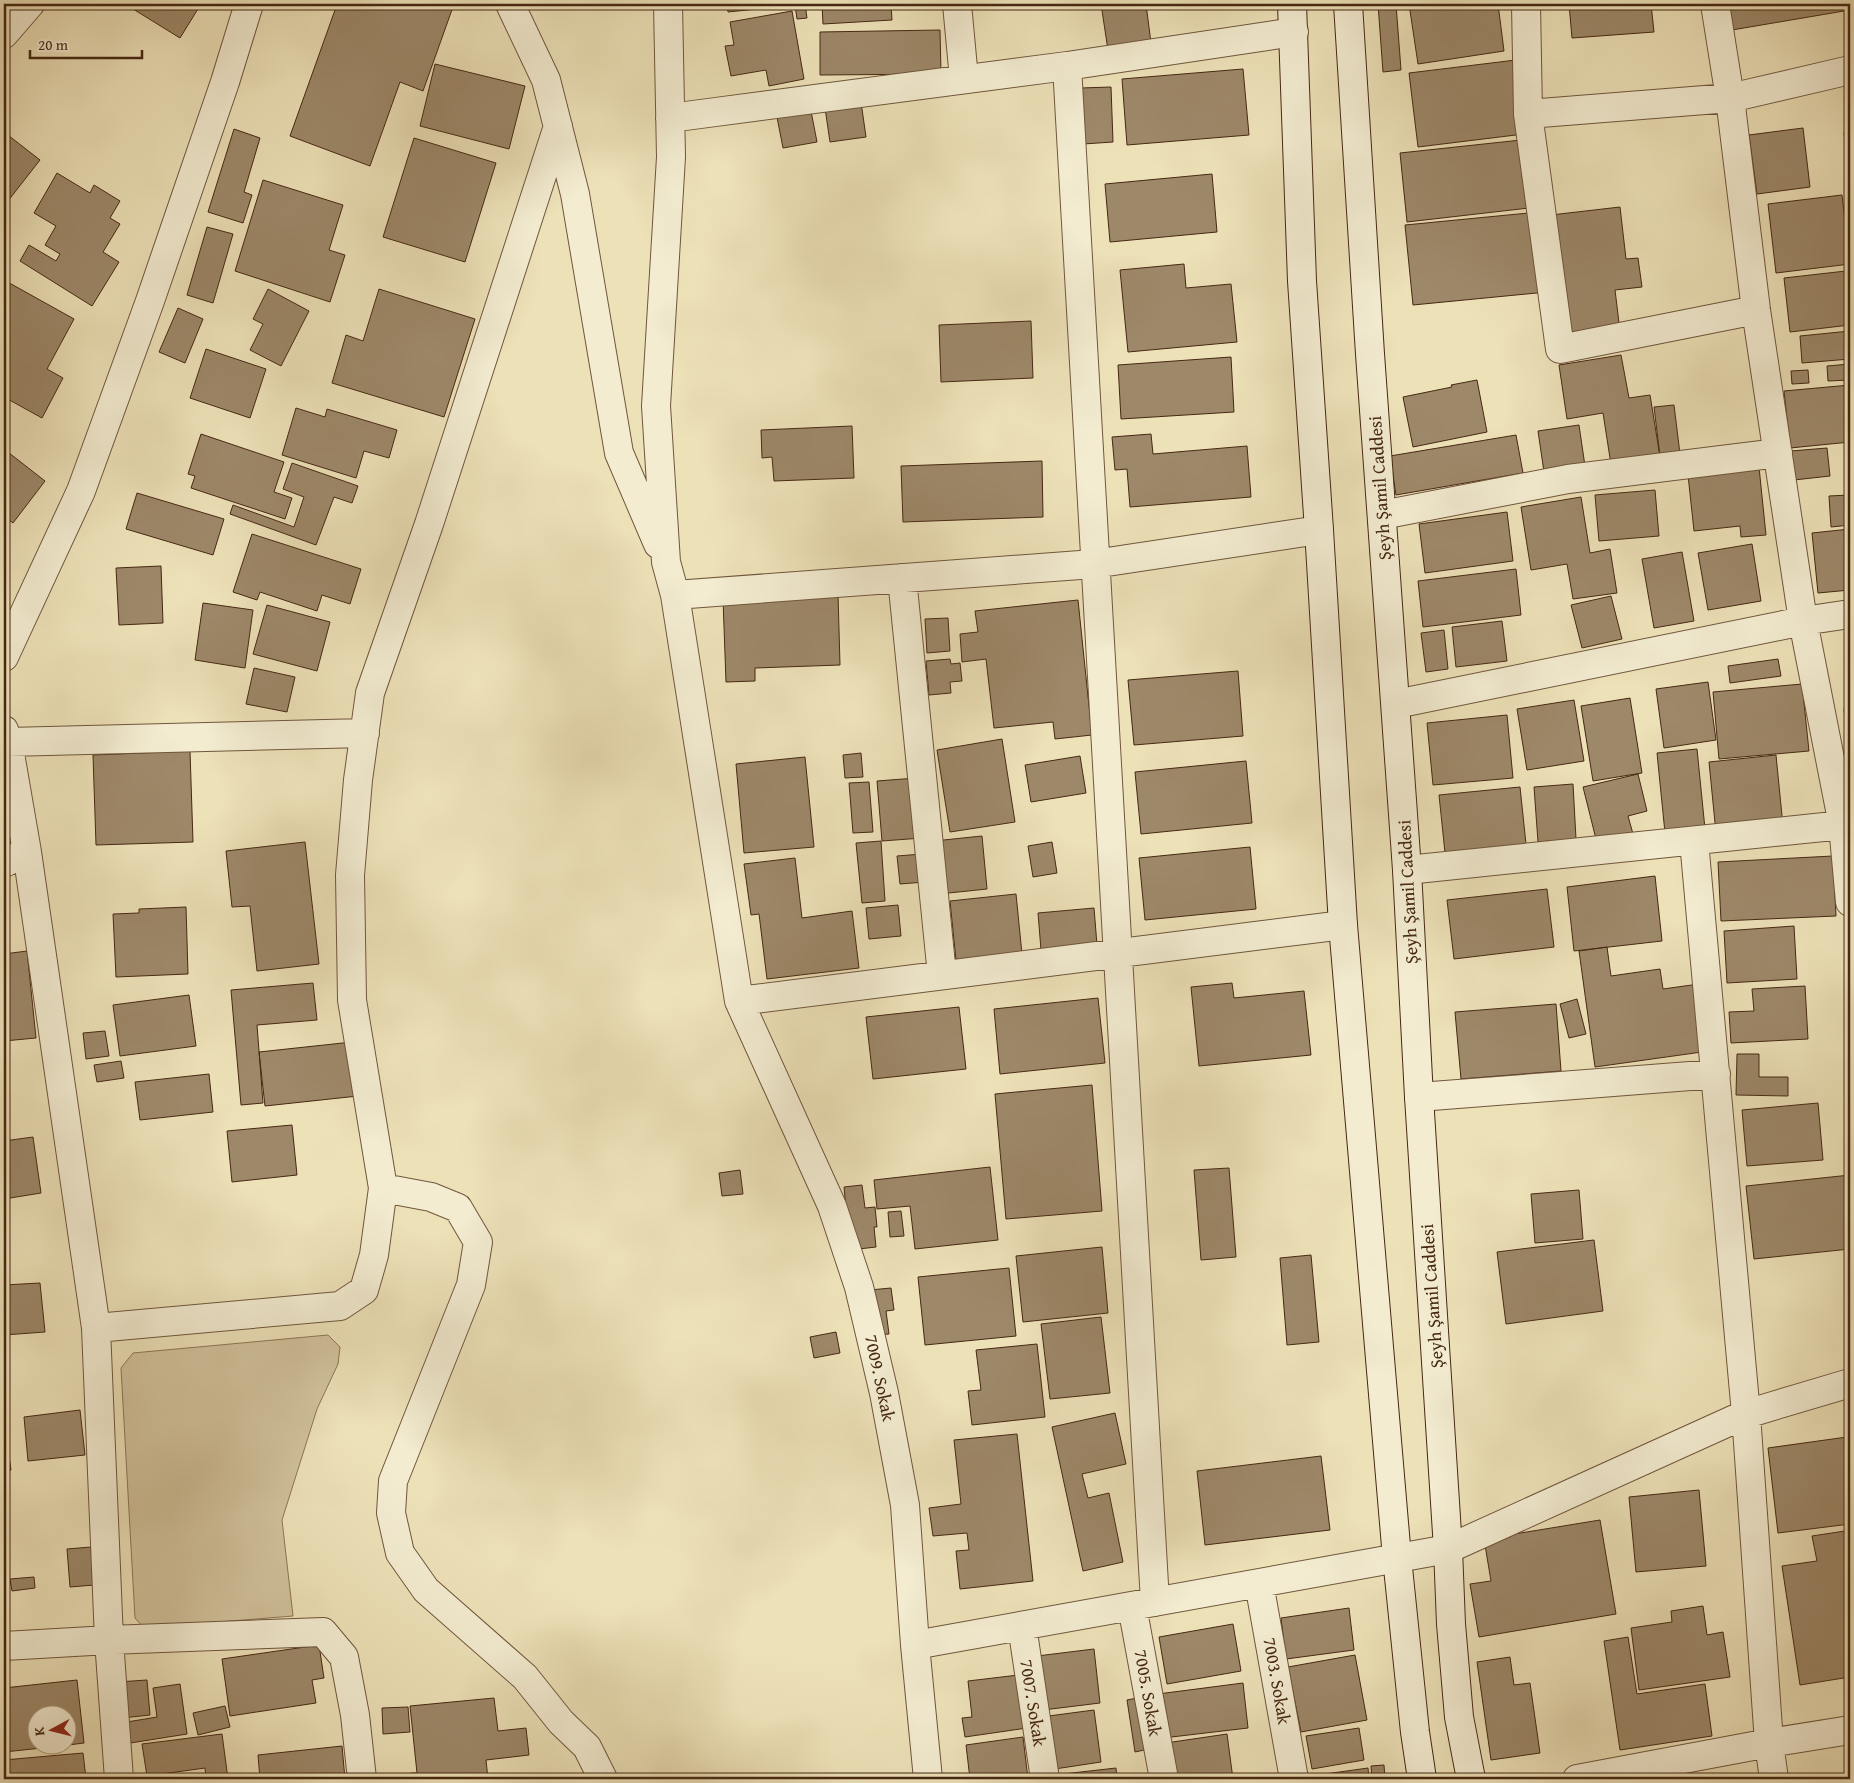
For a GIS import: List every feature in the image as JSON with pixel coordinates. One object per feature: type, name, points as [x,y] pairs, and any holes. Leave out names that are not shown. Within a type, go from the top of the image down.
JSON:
[{"type":"street","points":[[4,34],[30,4]]},
{"type":"street","points":[[4,658],[81,491],[150,301],[222,91],[249,4]]},
{"type":"street","points":[[510,4],[546,80],[575,194],[620,452],[666,562]]},
{"type":"street","points":[[666,562],[656,406],[671,157],[668,4]]},
{"type":"street","points":[[957,4],[964,79]]},
{"type":"street","points":[[1292,4],[1302,281],[1343,925],[1397,1558],[1415,1732],[1422,1779]]},
{"type":"street","name":"Şeyh Şamil Caddesi","points":[[1348,4],[1370,354],[1407,870],[1451,1624],[1460,1717],[1470,1779]]},
{"type":"street","points":[[1526,4],[1528,114],[1560,349],[1756,310]]},
{"type":"street","points":[[1716,4],[1730,98],[1756,310],[1803,621],[1843,825],[1850,902]]},
{"type":"street","points":[[670,118],[1067,66],[1294,32]]},
{"type":"street","name":"7005. Sokak","points":[[1067,66],[1094,564],[1118,953],[1144,1604],[1164,1779]]},
{"type":"street","points":[[1528,114],[1730,98],[1850,70]]},
{"type":"street","points":[[96,1328],[340,1306],[364,1290],[374,1255],[383,1188],[352,1000],[350,875],[358,780],[370,692],[429,524],[558,126]]},
{"type":"street","points":[[1382,515],[1568,479],[1778,453]]},
{"type":"street","points":[[675,595],[1094,564],[1319,530]]},
{"type":"street","name":"7009. Sokak","points":[[666,562],[675,595],[739,1001],[832,1206],[859,1287],[884,1393],[906,1505],[914,1646],[928,1779]]},
{"type":"street","points":[[902,578],[942,975]]},
{"type":"street","points":[[1396,704],[1803,621],[1850,614]]},
{"type":"street","points":[[118,1779],[109,1640],[96,1328],[16,858],[6,736],[365,733]]},
{"type":"street","points":[[1407,870],[1694,842],[1843,825]]},
{"type":"street","points":[[1694,842],[1746,1414],[1769,1743],[1774,1779]]},
{"type":"street","points":[[739,1001],[1343,925]]},
{"type":"street","points":[[1419,1097],[1716,1074]]},
{"type":"street","points":[[383,1188],[431,1197],[458,1208],[478,1242],[471,1285],[393,1481],[391,1513],[400,1553],[426,1590],[525,1677],[561,1722],[587,1747],[603,1779]]},
{"type":"street","points":[[914,1646],[1448,1549],[1746,1414],[1850,1383]]},
{"type":"street","name":"7003. Sokak","points":[[1259,1583],[1294,1779]]},
{"type":"street","name":"7007. Sokak","points":[[1022,1626],[1045,1779]]},
{"type":"street","points":[[4,1646],[323,1632],[344,1657],[355,1715],[362,1779]]},
{"type":"street","points":[[1577,1779],[1769,1743],[1850,1730]]},
{"type":"shaded area","points":[[328,1335],[340,1347],[338,1364],[317,1409],[282,1520],[293,1616],[144,1628],[135,1618],[121,1368],[133,1353]]},
{"type":"building","points":[[125,4],[201,4],[180,38]]},
{"type":"building","points":[[332,4],[454,4],[423,91],[400,82],[370,166],[290,136],[335,10],[330,8]]},
{"type":"building","points":[[727,4],[805,4],[807,18],[797,19],[795,5],[728,12]]},
{"type":"building","points":[[822,4],[891,4],[892,20],[823,24]]},
{"type":"building","points":[[972,4],[1043,4],[973,9]]},
{"type":"building","points":[[1101,4],[1146,4],[1151,43],[1108,50]]},
{"type":"building","points":[[1378,4],[1396,4],[1401,70],[1383,72]]},
{"type":"building","points":[[1409,4],[1498,4],[1504,51],[1418,64]]},
{"type":"building","points":[[1569,4],[1651,4],[1654,32],[1572,38]]},
{"type":"building","points":[[1722,4],[1850,4],[1850,10],[1726,31]]},
{"type":"building","points":[[792,11],[804,79],[769,86],[766,70],[731,76],[725,46],[734,45],[730,22]]},
{"type":"building","points":[[940,30],[941,74],[820,75],[820,32]]},
{"type":"building","points":[[1516,60],[1524,134],[1418,147],[1409,73]]},
{"type":"building","points":[[435,64],[525,86],[509,149],[420,126]]},
{"type":"building","points":[[1243,69],[1249,135],[1127,145],[1122,79]]},
{"type":"building","points":[[1111,87],[1113,142],[1083,144],[1080,88]]},
{"type":"building","points":[[861,102],[866,137],[830,142],[825,108]]},
{"type":"building","points":[[810,106],[817,142],[783,148],[776,112]]},
{"type":"building","points":[[1803,128],[1810,187],[1757,194],[1749,135]]},
{"type":"building","points":[[234,129],[260,138],[244,192],[252,195],[243,223],[208,212]]},
{"type":"building","points":[[4,132],[40,160],[4,206]]},
{"type":"building","points":[[1850,132],[1850,175],[1844,133]]},
{"type":"building","points":[[414,138],[496,163],[465,262],[383,237]]},
{"type":"building","points":[[1521,140],[1529,208],[1407,222],[1400,153]]},
{"type":"building","points":[[57,173],[90,193],[94,185],[120,201],[110,218],[120,224],[103,252],[119,262],[92,306],[20,261],[29,245],[56,261],[60,254],[45,245],[56,226],[34,213]]},
{"type":"building","points":[[1212,174],[1217,232],[1110,242],[1105,184]]},
{"type":"building","points":[[263,180],[343,205],[329,250],[345,255],[330,302],[235,271]]},
{"type":"building","points":[[1842,195],[1850,264],[1776,273],[1768,204]]},
{"type":"building","points":[[1620,207],[1626,259],[1638,258],[1642,287],[1615,290],[1620,331],[1567,338],[1551,215]]},
{"type":"building","points":[[1539,212],[1547,292],[1413,305],[1405,225]]},
{"type":"building","points":[[207,227],[233,234],[213,303],[187,295]]},
{"type":"building","points":[[1184,264],[1186,288],[1231,284],[1237,342],[1128,352],[1120,270]]},
{"type":"building","points":[[1846,271],[1850,325],[1790,332],[1784,278]]},
{"type":"building","points":[[4,280],[74,319],[47,369],[63,378],[42,418],[4,397]]},
{"type":"building","points":[[268,289],[309,311],[281,366],[250,350],[263,324],[253,319]]},
{"type":"building","points":[[379,289],[475,319],[444,417],[332,383],[346,335],[363,341]]},
{"type":"building","points":[[178,308],[203,319],[185,363],[159,352]]},
{"type":"building","points":[[1031,321],[1033,378],[941,382],[939,325]]},
{"type":"building","points":[[1850,331],[1850,359],[1802,363],[1800,336]]},
{"type":"building","points":[[206,349],[266,369],[250,418],[190,398]]},
{"type":"building","points":[[1621,355],[1629,398],[1650,395],[1661,463],[1612,471],[1603,413],[1567,419],[1559,365]]},
{"type":"building","points":[[1231,357],[1234,412],[1121,419],[1118,365]]},
{"type":"building","points":[[1850,364],[1850,380],[1828,381],[1827,366]]},
{"type":"building","points":[[1808,370],[1809,383],[1792,384],[1791,371]]},
{"type":"building","points":[[1477,380],[1487,432],[1413,447],[1403,397]]},
{"type":"building","points":[[1850,385],[1850,442],[1790,448],[1784,391]]},
{"type":"building","points":[[1674,405],[1680,454],[1660,456],[1654,407]]},
{"type":"building","points":[[296,408],[325,417],[327,409],[397,430],[389,458],[364,451],[356,478],[282,455]]},
{"type":"building","points":[[1579,425],[1586,473],[1545,479],[1538,431]]},
{"type":"building","points":[[852,426],[854,478],[774,481],[772,457],[762,458],[761,430]]},
{"type":"building","points":[[201,434],[284,462],[274,492],[292,498],[285,519],[191,488],[195,476],[188,474]]},
{"type":"building","points":[[1151,434],[1153,454],[1247,446],[1251,497],[1130,507],[1127,469],[1115,470],[1112,437]]},
{"type":"building","points":[[1516,435],[1523,473],[1396,495],[1390,456]]},
{"type":"building","points":[[1827,448],[1830,476],[1794,480],[1791,451]]},
{"type":"building","points":[[4,449],[45,481],[13,523],[4,516]]},
{"type":"building","points":[[1042,461],[1043,517],[903,522],[901,466]]},
{"type":"building","points":[[292,463],[358,486],[352,503],[334,497],[316,545],[230,514],[233,505],[294,527],[304,497],[283,489]]},
{"type":"building","points":[[1759,467],[1766,535],[1741,537],[1740,526],[1694,531],[1688,475]]},
{"type":"building","points":[[1850,473],[1850,525],[1831,527],[1829,496],[1849,495],[1847,474]]},
{"type":"building","points":[[1655,490],[1659,536],[1599,541],[1595,495]]},
{"type":"building","points":[[137,493],[224,519],[213,555],[126,529]]},
{"type":"building","points":[[1581,497],[1590,553],[1610,549],[1617,593],[1573,599],[1567,564],[1531,570],[1521,507]]},
{"type":"building","points":[[1507,512],[1513,561],[1425,573],[1419,524]]},
{"type":"building","points":[[1850,529],[1850,590],[1818,593],[1812,533]]},
{"type":"building","points":[[252,534],[361,569],[350,604],[322,595],[317,611],[260,592],[257,600],[233,592]]},
{"type":"building","points":[[1752,544],[1761,601],[1708,610],[1698,553]]},
{"type":"building","points":[[1682,552],[1694,621],[1654,628],[1642,559]]},
{"type":"building","points":[[161,566],[163,623],[119,625],[116,568]]},
{"type":"building","points":[[1516,569],[1521,615],[1423,627],[1418,581]]},
{"type":"building","points":[[838,594],[840,665],[755,668],[755,681],[726,682],[723,599]]},
{"type":"building","points":[[1611,596],[1622,639],[1582,648],[1571,605]]},
{"type":"building","points":[[1078,600],[1092,735],[1055,739],[1053,722],[994,728],[986,659],[962,662],[960,634],[978,632],[975,611]]},
{"type":"building","points":[[203,603],[253,610],[245,668],[195,660]]},
{"type":"building","points":[[267,605],[330,622],[317,671],[253,654]]},
{"type":"building","points":[[948,618],[950,651],[927,653],[925,619]]},
{"type":"building","points":[[1502,621],[1507,661],[1456,667],[1452,627]]},
{"type":"building","points":[[1444,630],[1448,669],[1426,672],[1421,633]]},
{"type":"building","points":[[950,659],[951,664],[960,663],[962,681],[950,682],[951,693],[929,695],[926,661]]},
{"type":"building","points":[[1778,659],[1781,676],[1730,683],[1728,666]]},
{"type":"building","points":[[254,668],[295,677],[287,712],[246,704]]},
{"type":"building","points":[[1238,671],[1243,736],[1134,745],[1128,680]]},
{"type":"building","points":[[1708,682],[1716,740],[1664,748],[1656,689]]},
{"type":"building","points":[[1802,684],[1809,751],[1719,759],[1713,692]]},
{"type":"building","points":[[1630,698],[1642,773],[1593,781],[1581,706]]},
{"type":"building","points":[[1574,700],[1584,761],[1527,770],[1517,709]]},
{"type":"building","points":[[1850,708],[1850,742],[1847,743],[1844,709]]},
{"type":"building","points":[[1507,715],[1513,778],[1433,785],[1427,723]]},
{"type":"building","points":[[1002,739],[1015,822],[950,832],[937,750]]},
{"type":"building","points":[[1697,749],[1705,829],[1665,833],[1657,753]]},
{"type":"building","points":[[190,751],[193,842],[96,845],[93,755]]},
{"type":"building","points":[[861,753],[863,777],[845,778],[843,755]]},
{"type":"building","points":[[1776,755],[1783,826],[1716,833],[1709,762]]},
{"type":"building","points":[[1080,756],[1086,793],[1031,802],[1025,765]]},
{"type":"building","points":[[805,757],[814,847],[744,853],[736,764]]},
{"type":"building","points":[[1246,761],[1252,823],[1141,834],[1135,772]]},
{"type":"building","points":[[1638,774],[1647,811],[1628,816],[1633,834],[1597,843],[1583,787]]},
{"type":"building","points":[[916,778],[922,838],[882,841],[877,781]]},
{"type":"building","points":[[869,782],[873,832],[853,833],[849,783]]},
{"type":"building","points":[[1573,784],[1576,839],[1538,842],[1534,787]]},
{"type":"building","points":[[1520,787],[1526,844],[1445,853],[1439,795]]},
{"type":"building","points":[[982,836],[987,889],[939,894],[934,841]]},
{"type":"building","points":[[881,841],[885,901],[862,903],[856,843]]},
{"type":"building","points":[[305,842],[319,964],[257,971],[250,906],[232,907],[226,851]]},
{"type":"building","points":[[1052,842],[1057,873],[1033,877],[1028,846]]},
{"type":"building","points":[[1250,847],[1256,909],[1145,920],[1139,858]]},
{"type":"building","points":[[922,854],[925,882],[900,884],[897,856]]},
{"type":"building","points":[[1833,856],[1836,916],[1721,921],[1718,862]]},
{"type":"building","points":[[795,858],[802,918],[852,911],[859,968],[767,979],[759,914],[751,915],[744,864]]},
{"type":"building","points":[[1655,876],[1662,941],[1574,951],[1567,887]]},
{"type":"building","points":[[1547,889],[1554,947],[1454,959],[1447,900]]},
{"type":"building","points":[[1016,894],[1022,954],[956,960],[950,901]]},
{"type":"building","points":[[898,905],[901,936],[869,939],[866,908]]},
{"type":"building","points":[[186,907],[188,974],[116,977],[113,914],[139,913],[139,909]]},
{"type":"building","points":[[1094,908],[1097,945],[1041,950],[1038,913]]},
{"type":"building","points":[[1794,926],[1797,979],[1727,983],[1724,931]]},
{"type":"building","points":[[1607,947],[1611,976],[1660,969],[1663,989],[1699,984],[1709,1051],[1595,1067],[1579,951]]},
{"type":"building","points":[[27,951],[36,1038],[4,1041],[4,954]]},
{"type":"building","points":[[313,983],[317,1020],[257,1025],[263,1103],[241,1105],[231,990]]},
{"type":"building","points":[[1232,983],[1234,998],[1304,991],[1311,1055],[1199,1066],[1191,987]]},
{"type":"building","points":[[1805,986],[1808,1039],[1731,1043],[1729,1012],[1754,1011],[1752,989]]},
{"type":"building","points":[[189,995],[196,1046],[120,1056],[113,1005]]},
{"type":"building","points":[[1098,998],[1105,1063],[1000,1074],[994,1009]]},
{"type":"building","points":[[1577,999],[1586,1034],[1569,1038],[1560,1004]]},
{"type":"building","points":[[1556,1004],[1561,1071],[1461,1079],[1455,1012]]},
{"type":"building","points":[[959,1007],[966,1069],[873,1079],[866,1017]]},
{"type":"building","points":[[105,1031],[109,1056],[86,1059],[83,1033]]},
{"type":"building","points":[[352,1042],[358,1096],[265,1106],[259,1052]]},
{"type":"building","points":[[1737,1054],[1759,1054],[1759,1077],[1788,1077],[1788,1096],[1736,1095]]},
{"type":"building","points":[[121,1061],[124,1078],[97,1082],[94,1065]]},
{"type":"building","points":[[209,1074],[213,1112],[140,1120],[135,1082]]},
{"type":"building","points":[[1092,1085],[1102,1211],[1006,1219],[995,1094]]},
{"type":"building","points":[[1818,1103],[1823,1160],[1747,1166],[1742,1110]]},
{"type":"building","points":[[292,1125],[297,1175],[232,1182],[227,1131]]},
{"type":"building","points":[[33,1137],[41,1193],[4,1199],[4,1141]]},
{"type":"building","points":[[990,1167],[998,1240],[915,1249],[910,1206],[877,1209],[874,1180]]},
{"type":"building","points":[[1229,1168],[1236,1257],[1201,1260],[1194,1170]]},
{"type":"building","points":[[740,1170],[743,1194],[722,1196],[719,1173]]},
{"type":"building","points":[[1850,1175],[1850,1249],[1754,1259],[1746,1186]]},
{"type":"building","points":[[862,1185],[865,1208],[875,1207],[876,1247],[850,1250],[844,1187]]},
{"type":"building","points":[[1579,1190],[1583,1239],[1535,1243],[1531,1194]]},
{"type":"building","points":[[901,1211],[904,1236],[890,1237],[888,1212]]},
{"type":"building","points":[[1594,1240],[1603,1311],[1506,1324],[1497,1252]]},
{"type":"building","points":[[1102,1247],[1108,1313],[1023,1322],[1016,1256]]},
{"type":"building","points":[[1311,1255],[1319,1342],[1287,1345],[1280,1258]]},
{"type":"building","points":[[1009,1268],[1016,1336],[925,1345],[918,1277]]},
{"type":"building","points":[[40,1283],[45,1332],[4,1335],[4,1285]]},
{"type":"building","points":[[891,1288],[894,1310],[886,1311],[889,1334],[875,1335],[870,1290]]},
{"type":"building","points":[[1101,1317],[1110,1393],[1050,1399],[1041,1324]]},
{"type":"building","points":[[836,1332],[840,1353],[814,1358],[810,1337]]},
{"type":"building","points":[[1037,1344],[1045,1417],[972,1425],[968,1391],[981,1390],[976,1350]]},
{"type":"building","points":[[80,1410],[85,1455],[28,1461],[24,1417]]},
{"type":"building","points":[[1115,1413],[1126,1464],[1082,1474],[1088,1498],[1109,1493],[1123,1562],[1083,1571],[1052,1427]]},
{"type":"building","points":[[1017,1434],[1033,1581],[960,1589],[956,1551],[969,1550],[967,1533],[933,1536],[929,1508],[961,1504],[954,1440]]},
{"type":"building","points":[[6,1436],[11,1470],[4,1471],[4,1437]]},
{"type":"building","points":[[1847,1437],[1850,1459],[1850,1524],[1778,1533],[1768,1448]]},
{"type":"building","points":[[1321,1456],[1330,1530],[1205,1545],[1197,1471]]},
{"type":"building","points":[[1699,1490],[1706,1566],[1636,1572],[1629,1497]]},
{"type":"building","points":[[1600,1520],[1616,1614],[1479,1637],[1470,1584],[1491,1581],[1484,1539]]},
{"type":"building","points":[[1845,1531],[1850,1562],[1850,1677],[1800,1685],[1782,1566],[1817,1561],[1812,1536]]},
{"type":"building","points":[[91,1547],[94,1585],[70,1587],[67,1549]]},
{"type":"building","points":[[34,1577],[35,1588],[12,1591],[10,1579]]},
{"type":"building","points":[[1703,1606],[1707,1635],[1723,1632],[1730,1677],[1639,1690],[1631,1628],[1672,1622],[1671,1611]]},
{"type":"building","points":[[1349,1608],[1354,1650],[1286,1659],[1281,1618]]},
{"type":"building","points":[[1233,1624],[1241,1671],[1167,1684],[1159,1637]]},
{"type":"building","points":[[1628,1637],[1637,1694],[1705,1684],[1712,1736],[1620,1750],[1604,1641]]},
{"type":"building","points":[[319,1645],[324,1678],[312,1680],[316,1703],[230,1716],[222,1659]]},
{"type":"building","points":[[1094,1649],[1100,1703],[1043,1710],[1037,1656]]},
{"type":"building","points":[[1355,1655],[1367,1720],[1301,1732],[1288,1667]]},
{"type":"building","points":[[1510,1657],[1514,1685],[1530,1683],[1540,1753],[1491,1760],[1477,1662]]},
{"type":"building","points":[[1027,1674],[1034,1727],[965,1737],[962,1718],[972,1717],[968,1681]]},
{"type":"building","points":[[77,1680],[84,1743],[78,1744],[78,1706],[28,1706],[28,1749],[4,1752],[4,1688]]},
{"type":"building","points":[[147,1680],[150,1715],[122,1718],[118,1682]]},
{"type":"building","points":[[1243,1683],[1248,1728],[1163,1738],[1158,1694]]},
{"type":"building","points":[[180,1684],[187,1734],[124,1744],[121,1723],[157,1717],[153,1688]]},
{"type":"building","points":[[1142,1697],[1149,1749],[1135,1752],[1127,1700]]},
{"type":"building","points":[[494,1698],[498,1731],[526,1728],[529,1755],[486,1760],[488,1779],[412,1779],[411,1773],[417,1773],[410,1706]]},
{"type":"building","points":[[225,1706],[230,1727],[198,1735],[193,1713]]},
{"type":"building","points":[[408,1707],[410,1732],[383,1734],[382,1708]]},
{"type":"building","points":[[1094,1710],[1101,1762],[1048,1770],[1041,1717]]},
{"type":"building","points":[[1359,1728],[1364,1760],[1312,1769],[1306,1736]]},
{"type":"building","points":[[222,1734],[228,1779],[206,1779],[205,1768],[147,1776],[142,1744]]},
{"type":"building","points":[[1227,1734],[1233,1779],[1171,1779],[1166,1743]]},
{"type":"building","points":[[1023,1737],[1028,1779],[970,1779],[966,1745]]},
{"type":"building","points":[[342,1746],[345,1779],[260,1779],[258,1755]]},
{"type":"building","points":[[78,1753],[83,1753],[86,1779],[4,1779],[4,1760],[49,1756],[78,1756]]},
{"type":"building","points":[[1384,1765],[1385,1779],[1372,1779],[1371,1766]]},
{"type":"building","points":[[1116,1768],[1117,1779],[1054,1779],[1054,1775]]},
{"type":"building","points":[[1368,1768],[1369,1779],[1318,1779],[1318,1775]]},
{"type":"building","points":[[1156,1773],[1157,1779],[1130,1779],[1129,1776]]},
{"type":"building","points":[[592,1778],[592,1779],[530,1779]]}]
